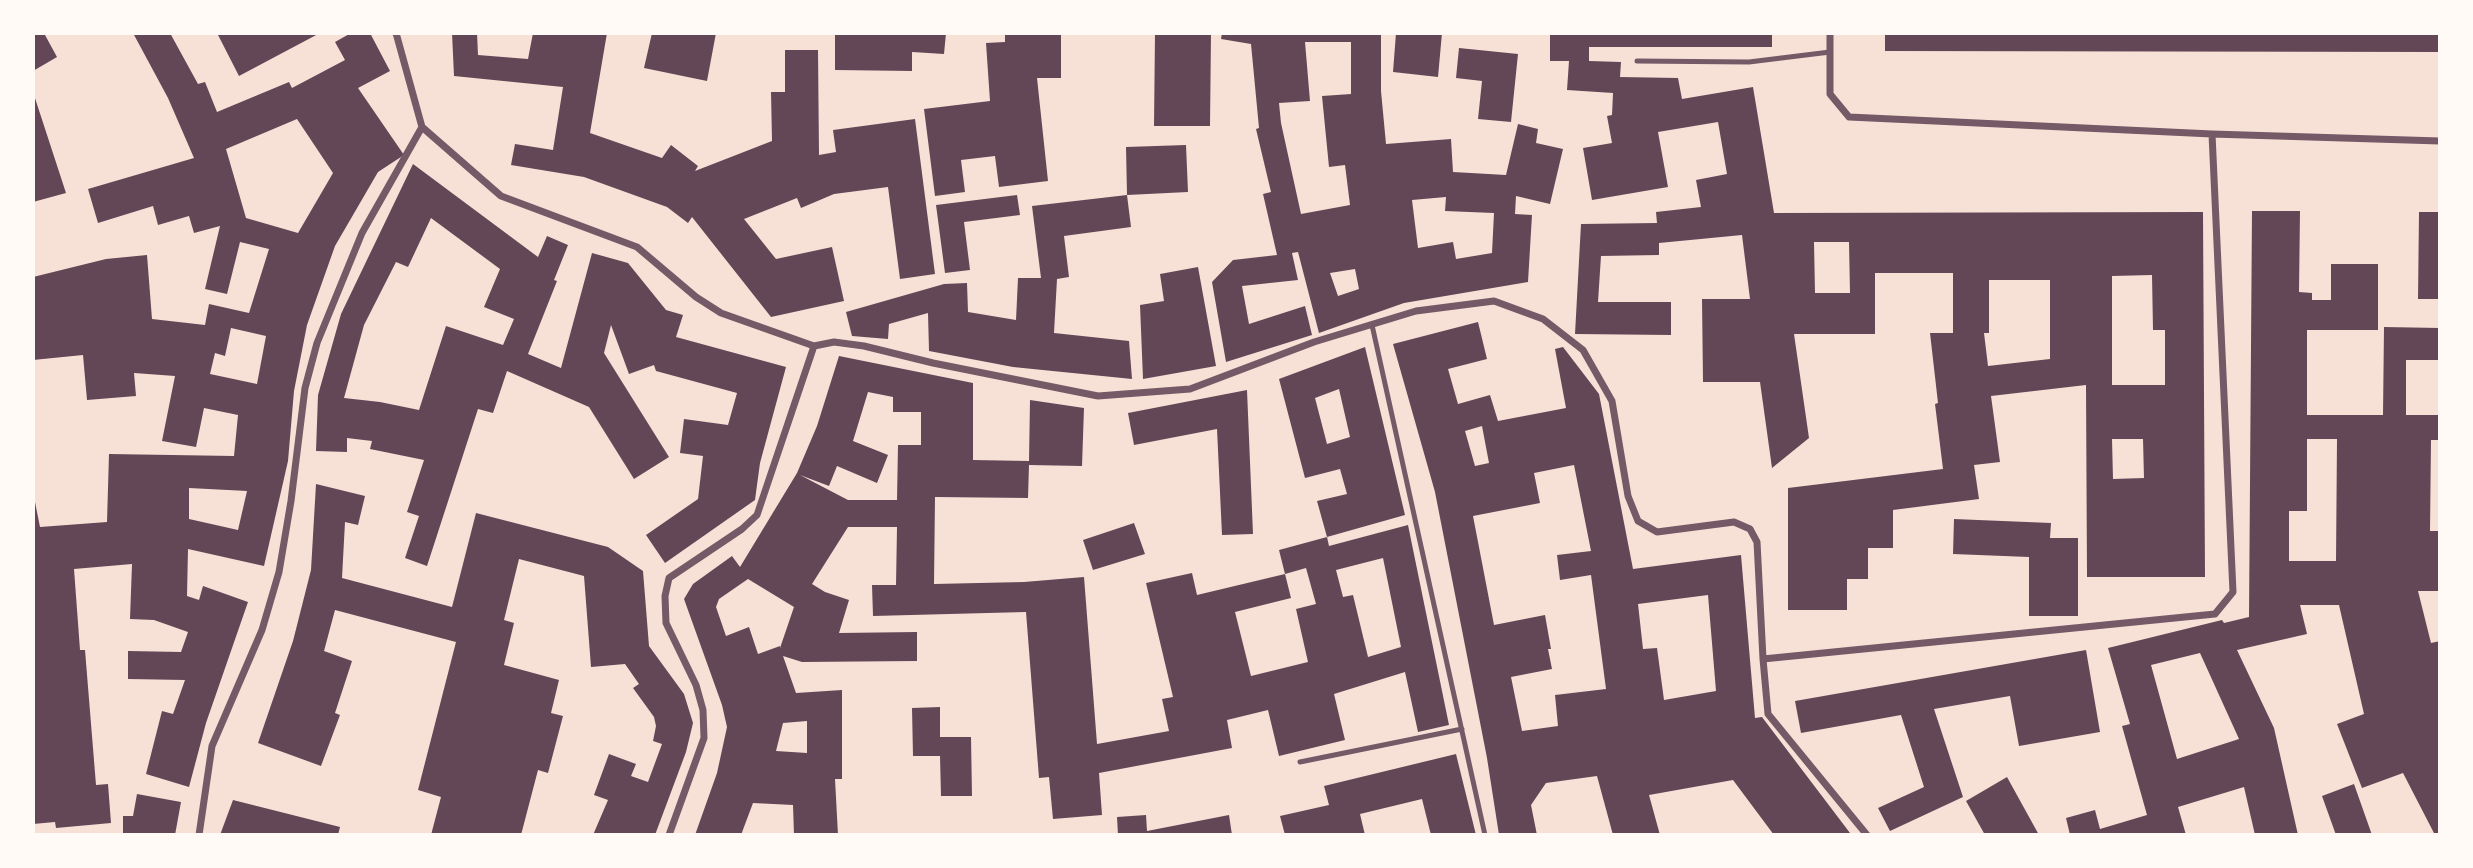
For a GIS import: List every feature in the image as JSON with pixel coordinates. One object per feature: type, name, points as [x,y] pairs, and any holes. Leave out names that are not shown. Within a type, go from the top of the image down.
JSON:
[{"type":"street","points":[[396,33],[422,127],[501,196],[638,247],[696,297],[721,313],[814,346],[834,342],[864,346],[933,363],[1098,396],[1190,388],[1314,342],[1416,311],[1494,301],[1543,319],[1583,350],[1612,401],[1628,496],[1638,521],[1657,532],[1734,522],[1750,529],[1757,542],[1768,714],[1867,835]]},
{"type":"street","points":[[1830,33],[1830,94],[1849,117],[2212,134],[2440,141]]},
{"type":"street","points":[[199,835],[212,746],[262,630],[279,572],[306,388],[317,343],[362,233],[422,127]]},
{"type":"street","points":[[1763,659],[2215,614],[2232,592],[2212,134]]},
{"type":"street","points":[[669,835],[704,738],[704,710],[696,685],[666,623],[665,596],[669,578],[757,515],[814,346]]},
{"type":"lane","points":[[1636,61],[1749,62],[1830,52]]},
{"type":"lane","points":[[1372,325],[1485,835]]},
{"type":"lane","points":[[1300,762],[1462,729]]},
{"type":"building","points":[[33,33],[48,33],[45,35],[57,57],[33,71]]},
{"type":"building","points":[[133,33],[170,33],[198,84],[205,82],[217,112],[289,82],[292,88],[345,60],[335,42],[351,33],[370,33],[390,71],[358,88],[404,155],[378,172],[335,246],[307,325],[294,391],[288,461],[264,566],[188,549],[187,596],[199,600],[203,586],[248,602],[206,723],[189,787],[146,774],[162,711],[173,714],[185,680],[128,679],[128,651],[181,652],[188,632],[154,620],[130,619],[132,564],[74,569],[80,650],[85,650],[96,785],[108,784],[111,823],[56,828],[55,822],[33,824],[33,492],[40,527],[107,522],[109,454],[234,456],[238,415],[204,408],[196,447],[162,441],[175,376],[134,373],[136,396],[87,400],[83,355],[33,360],[33,277],[106,259],[147,255],[152,319],[205,325],[209,304],[249,313],[269,249],[240,242],[227,294],[205,289],[220,226],[194,233],[189,216],[158,225],[153,206],[98,223],[88,189],[194,158],[168,98]],"holes":[[[297,119],[333,173],[298,233],[246,218],[226,149]],[[231,328],[266,336],[257,384],[210,374],[215,353],[225,356]],[[189,488],[247,491],[238,530],[189,519]]]},
{"type":"building","points":[[217,33],[320,33],[239,76]]},
{"type":"building","points":[[452,33],[477,33],[478,55],[528,59],[533,33],[607,33],[590,133],[662,158],[671,145],[698,166],[695,171],[772,141],[771,92],[785,92],[785,50],[818,50],[819,155],[836,152],[833,130],[915,119],[935,274],[900,279],[888,187],[834,194],[801,208],[797,198],[744,219],[776,259],[832,247],[844,301],[771,317],[692,217],[688,223],[667,207],[584,177],[511,165],[515,144],[553,150],[563,87],[454,76]]},
{"type":"building","points":[[652,33],[716,33],[707,81],[644,68]]},
{"type":"building","points":[[835,33],[946,33],[944,54],[912,52],[912,71],[835,70]]},
{"type":"building","points":[[1005,33],[1061,33],[1061,78],[1037,78],[1048,181],[999,187],[995,156],[961,160],[965,192],[935,196],[924,109],[990,101],[986,43],[1005,42]]},
{"type":"building","points":[[1222,33],[1381,33],[1381,91],[1386,144],[1451,139],[1453,172],[1506,175],[1518,124],[1538,129],[1536,143],[1563,149],[1550,204],[1516,196],[1515,214],[1532,215],[1528,282],[1404,303],[1319,333],[1298,252],[1292,253],[1298,280],[1242,286],[1249,324],[1305,306],[1312,335],[1226,362],[1212,282],[1233,260],[1277,255],[1263,194],[1271,192],[1256,129],[1259,128],[1251,44],[1221,39]],"holes":[[[1305,42],[1351,42],[1351,94],[1322,96],[1329,167],[1345,165],[1350,205],[1301,214],[1279,103],[1310,101]],[[1446,197],[1445,211],[1494,213],[1492,253],[1456,259],[1453,242],[1418,248],[1412,200]],[[1355,269],[1359,289],[1338,296],[1330,273]]]},
{"type":"building","points":[[1396,33],[1442,33],[1438,77],[1393,72]]},
{"type":"building","points":[[1550,33],[1772,33],[1772,47],[1589,47],[1589,61],[1621,62],[1620,77],[1678,78],[1682,99],[1753,87],[1774,213],[2203,212],[2205,577],[2087,577],[2086,385],[1991,396],[2000,462],[1974,465],[1979,499],[1893,510],[1893,548],[1868,548],[1868,579],[1847,579],[1847,610],[1788,610],[1788,488],[1943,469],[1930,333],[1953,333],[1953,273],[1875,273],[1875,334],[1794,334],[1809,438],[1772,468],[1760,382],[1703,382],[1702,299],[1750,299],[1742,235],[1659,243],[1659,255],[1601,256],[1598,302],[1671,302],[1671,335],[1575,334],[1581,224],[1657,223],[1656,212],[1701,207],[1696,180],[1727,174],[1718,122],[1658,132],[1668,187],[1592,200],[1583,148],[1612,143],[1607,116],[1612,115],[1613,93],[1567,90],[1569,61],[1550,61]],"holes":[[[1814,242],[1849,242],[1850,293],[1815,293]],[[2152,275],[2153,330],[2165,330],[2165,385],[2112,385],[2112,276]],[[1989,280],[2050,280],[2050,359],[1988,366],[1984,333],[1989,333]],[[2112,439],[2143,439],[2144,478],[2113,479]]]},
{"type":"building","points":[[1885,33],[2440,33],[2440,52],[1885,51]]},
{"type":"building","points":[[1155,34],[1211,34],[1210,126],[1154,126]]},
{"type":"building","points":[[1459,48],[1518,54],[1511,122],[1478,119],[1482,81],[1456,78]]},
{"type":"building","points":[[33,92],[66,193],[33,202]]},
{"type":"building","points":[[1186,145],[1188,192],[1127,195],[1126,147]]},
{"type":"building","points":[[413,164],[538,257],[547,236],[568,245],[528,354],[561,368],[592,253],[628,263],[666,310],[683,315],[676,337],[786,367],[760,463],[755,500],[665,563],[646,535],[698,499],[703,456],[680,453],[684,419],[728,425],[737,393],[656,371],[654,365],[629,374],[611,325],[604,353],[669,457],[634,479],[589,407],[507,371],[493,413],[478,409],[427,566],[405,558],[419,516],[407,512],[424,460],[370,449],[372,441],[347,438],[347,452],[316,451],[318,395],[341,314]],"holes":[[[431,218],[500,269],[484,307],[514,319],[503,345],[446,326],[419,410],[344,398],[364,325],[396,262],[408,267]]]},
{"type":"building","points":[[1017,195],[1020,215],[964,222],[970,270],[945,273],[936,205]]},
{"type":"building","points":[[1127,195],[1131,227],[1064,236],[1069,277],[1057,279],[1054,333],[1129,341],[1132,379],[1013,367],[929,351],[928,313],[889,324],[888,339],[852,336],[846,312],[944,284],[967,283],[968,312],[1016,320],[1018,278],[1041,278],[1032,206]]},
{"type":"building","points":[[2252,211],[2300,211],[2299,292],[2312,293],[2312,300],[2331,300],[2331,264],[2378,264],[2378,330],[2307,330],[2307,415],[2383,415],[2384,327],[2440,328],[2440,360],[2406,360],[2406,415],[2440,415],[2440,440],[2431,440],[2430,531],[2440,531],[2440,591],[2418,591],[2431,643],[2440,641],[2440,835],[2435,835],[2403,773],[2362,788],[2337,724],[2364,714],[2339,605],[2300,605],[2307,634],[2237,650],[2274,728],[2298,835],[2255,835],[2244,787],[2178,807],[2186,835],[2070,835],[2066,818],[2095,810],[2100,829],[2147,815],[2122,726],[2130,724],[2108,648],[2222,620],[2224,623],[2249,617]],"holes":[[[2307,439],[2337,439],[2336,561],[2289,561],[2289,511],[2307,511]],[[2200,653],[2239,739],[2177,759],[2151,665]]]},
{"type":"building","points":[[2419,212],[2440,212],[2440,299],[2418,299]]},
{"type":"building","points":[[1198,267],[1216,366],[1143,379],[1140,305],[1164,301],[1160,274]]},
{"type":"building","points":[[1478,322],[1487,359],[1448,369],[1458,404],[1490,395],[1498,421],[1566,408],[1555,349],[1563,347],[1599,394],[1633,569],[1741,555],[1755,718],[1762,717],[1849,835],[1774,835],[1733,780],[1649,795],[1660,835],[1613,835],[1597,776],[1546,783],[1531,805],[1537,835],[1499,835],[1487,758],[1435,492],[1393,344]],"holes":[[[1482,426],[1489,463],[1475,466],[1465,431]],[[1574,465],[1591,551],[1557,555],[1560,580],[1591,575],[1606,689],[1555,695],[1558,726],[1522,731],[1511,677],[1552,669],[1545,615],[1494,625],[1473,516],[1540,503],[1534,473]],[[1708,595],[1716,691],[1664,700],[1657,648],[1643,649],[1638,604]]]},
{"type":"building","points":[[1365,347],[1405,515],[1327,537],[1317,501],[1347,494],[1340,469],[1305,478],[1279,379]],"holes":[[[1339,389],[1350,437],[1327,444],[1315,398]]]},
{"type":"building","points":[[839,356],[973,383],[973,460],[1029,461],[1030,400],[1084,408],[1082,466],[1029,465],[1028,498],[935,497],[934,584],[1024,582],[1084,577],[1097,744],[1169,731],[1162,699],[1173,697],[1146,583],[1192,573],[1197,595],[1285,574],[1279,550],[1327,537],[1329,546],[1408,525],[1449,725],[1418,732],[1405,672],[1334,694],[1345,740],[1279,756],[1268,710],[1227,720],[1232,748],[1099,773],[1102,815],[1053,819],[1049,777],[1039,778],[1026,612],[873,616],[872,585],[896,585],[897,527],[848,527],[812,584],[825,592],[849,600],[839,633],[917,632],[917,661],[802,662],[783,656],[796,693],[842,690],[842,779],[835,779],[838,835],[794,835],[793,805],[753,803],[741,835],[695,835],[717,773],[727,727],[722,705],[684,599],[693,584],[732,556],[740,567],[797,473],[817,426]],"holes":[[[868,392],[893,397],[893,412],[921,412],[921,445],[898,445],[897,500],[848,500],[800,475],[829,486],[837,466],[877,483],[888,455],[853,441]],[[1383,558],[1401,647],[1368,657],[1353,595],[1343,597],[1336,570]],[[1306,568],[1316,604],[1296,609],[1308,662],[1251,676],[1235,612],[1291,598],[1285,574]],[[748,579],[794,607],[780,648],[758,654],[749,627],[726,636],[716,607],[719,599]],[[807,721],[807,753],[776,751],[783,723]]]},
{"type":"building","points":[[1247,390],[1253,534],[1222,535],[1217,429],[1134,445],[1128,413]]},
{"type":"building","points":[[316,484],[365,496],[358,525],[345,522],[342,578],[452,607],[476,513],[608,547],[643,571],[649,646],[684,694],[693,723],[686,752],[655,835],[593,835],[608,800],[594,795],[609,754],[636,764],[631,776],[648,782],[662,744],[653,741],[656,726],[654,717],[633,688],[639,684],[625,664],[591,667],[584,576],[519,559],[504,620],[514,623],[504,665],[559,680],[551,713],[563,716],[548,773],[538,770],[521,835],[431,835],[441,797],[418,790],[456,642],[335,610],[324,651],[352,661],[335,713],[340,715],[321,766],[258,743],[293,641],[311,570]]},
{"type":"building","points":[[1954,519],[2051,523],[2050,538],[2078,538],[2078,616],[2029,616],[2029,557],[1953,554]]},
{"type":"building","points":[[1134,523],[1145,554],[1093,570],[1083,540]]},
{"type":"building","points":[[2086,650],[2100,732],[2019,746],[2010,696],[1934,709],[1963,797],[1890,831],[1878,808],[1924,787],[1901,715],[1801,733],[1795,701]]},
{"type":"building","points":[[940,707],[940,737],[971,737],[972,796],[941,796],[940,756],[913,756],[912,708]]},
{"type":"building","points":[[1456,754],[1476,835],[1431,835],[1422,799],[1360,814],[1365,835],[1285,835],[1280,816],[1329,805],[1324,786]]},
{"type":"building","points":[[2007,777],[2039,835],[1985,835],[1966,801]]},
{"type":"building","points":[[2354,784],[2372,835],[2336,835],[2322,796]]},
{"type":"building","points":[[137,794],[181,802],[175,835],[123,835],[123,816],[133,816]]},
{"type":"building","points":[[233,800],[340,827],[338,835],[220,835]]},
{"type":"building","points":[[1146,815],[1147,831],[1229,815],[1232,835],[1118,835],[1117,817]]}]
